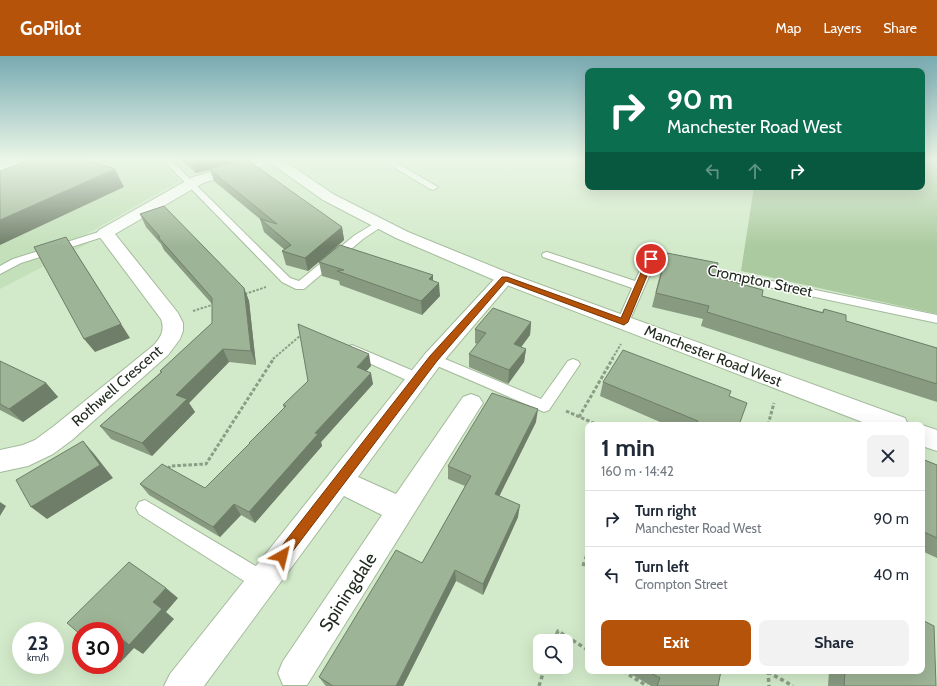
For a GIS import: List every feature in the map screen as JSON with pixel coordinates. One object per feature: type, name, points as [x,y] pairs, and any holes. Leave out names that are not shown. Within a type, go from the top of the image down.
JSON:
[{"type":"street","points":[[172,318],[105,233],[183,188]]},
{"type":"street","name":"Manchester Road West","points":[[316,188],[328,197],[379,225],[505,278],[888,422]]},
{"type":"street","points":[[182,686],[418,379],[505,278]]},
{"type":"street","name":"Rothwell Crescent","points":[[0,461],[28,455],[63,433],[161,350],[173,333],[174,324],[172,318]]},
{"type":"street","name":"Spiningdale","points":[[295,673],[471,403]]},
{"type":"street","points":[[925,436],[937,441]]},
{"type":"street","points":[[339,481],[401,510]]},
{"type":"lane","points":[[195,188],[286,280],[300,286],[359,237],[379,225]]},
{"type":"lane","points":[[0,271],[17,261],[105,233]]},
{"type":"lane","points":[[547,255],[639,286]]},
{"type":"lane","name":"Crompton Street","points":[[628,324],[639,286],[651,259],[937,319]]},
{"type":"lane","points":[[315,334],[418,379]]},
{"type":"lane","points":[[434,359],[544,406],[572,364]]},
{"type":"lane","points":[[145,508],[262,581]]},
{"type":"path","points":[[243,295],[286,280]]},
{"type":"path","points":[[172,318],[222,302]]},
{"type":"path","points":[[579,417],[628,324]]},
{"type":"path","points":[[165,471],[170,466],[206,464],[272,360],[301,335],[315,334]]},
{"type":"path","points":[[546,403],[591,422]]},
{"type":"path","points":[[583,566],[585,560]]},
{"type":"path","points":[[573,640],[585,648]]},
{"type":"path","points":[[539,686],[543,674]]},
{"type":"path","points":[[628,674],[647,686]]},
{"type":"path","points":[[768,674],[769,686]]},
{"type":"path","points":[[773,674],[793,686]]},
{"type":"shaded area","points":[[0,188],[166,188],[85,235],[89,243],[0,289]]},
{"type":"shaded area","points":[[925,188],[937,188],[937,314],[741,271],[754,190],[925,190]]},
{"type":"building","points":[[0,188],[71,188],[0,220]]},
{"type":"building","points":[[233,188],[288,188],[342,227],[305,258],[282,251],[291,245],[260,219],[277,224]]},
{"type":"building","points":[[164,206],[244,288],[251,351],[223,349],[176,395],[187,399],[142,443],[100,426],[162,372],[160,371],[212,323],[212,298],[158,237],[160,237],[140,214]]},
{"type":"building","points":[[66,237],[121,324],[84,339],[34,247]]},
{"type":"building","points":[[340,245],[433,275],[429,279],[439,283],[421,301],[337,271],[344,270],[319,262]]},
{"type":"building","points":[[667,253],[718,263],[716,277],[763,290],[762,296],[823,313],[824,309],[846,315],[846,321],[937,348],[937,384],[707,312],[709,306],[656,293]]},
{"type":"building","points":[[493,308],[531,322],[514,344],[526,349],[509,370],[469,354],[486,333],[475,329]]},
{"type":"building","points":[[298,324],[369,354],[357,367],[371,373],[315,433],[318,434],[249,512],[234,504],[213,527],[140,484],[162,464],[205,488],[250,443],[286,406],[283,405],[308,381]]},
{"type":"building","points":[[623,350],[731,391],[729,396],[747,403],[740,422],[698,422],[603,382]]},
{"type":"building","points":[[0,361],[46,383],[9,409],[0,404]]},
{"type":"building","points":[[492,393],[538,409],[495,494],[520,505],[483,584],[455,570],[396,686],[333,686],[319,677],[396,550],[422,563],[471,476],[448,466]]},
{"type":"building","points":[[83,441],[100,465],[31,507],[16,480]]},
{"type":"building","points":[[925,460],[937,465],[937,538],[925,532]]},
{"type":"building","points":[[129,562],[166,588],[153,602],[162,609],[129,645],[124,641],[124,622],[72,622],[72,627],[67,623]]},
{"type":"building","points":[[925,622],[934,626],[936,686],[844,686],[845,674],[925,674]]},
{"type":"building","points":[[653,674],[720,674],[718,686],[657,686],[660,678]]},
{"type":"route","points":[[282,556],[409,390],[505,278],[624,322],[651,259]]}]
